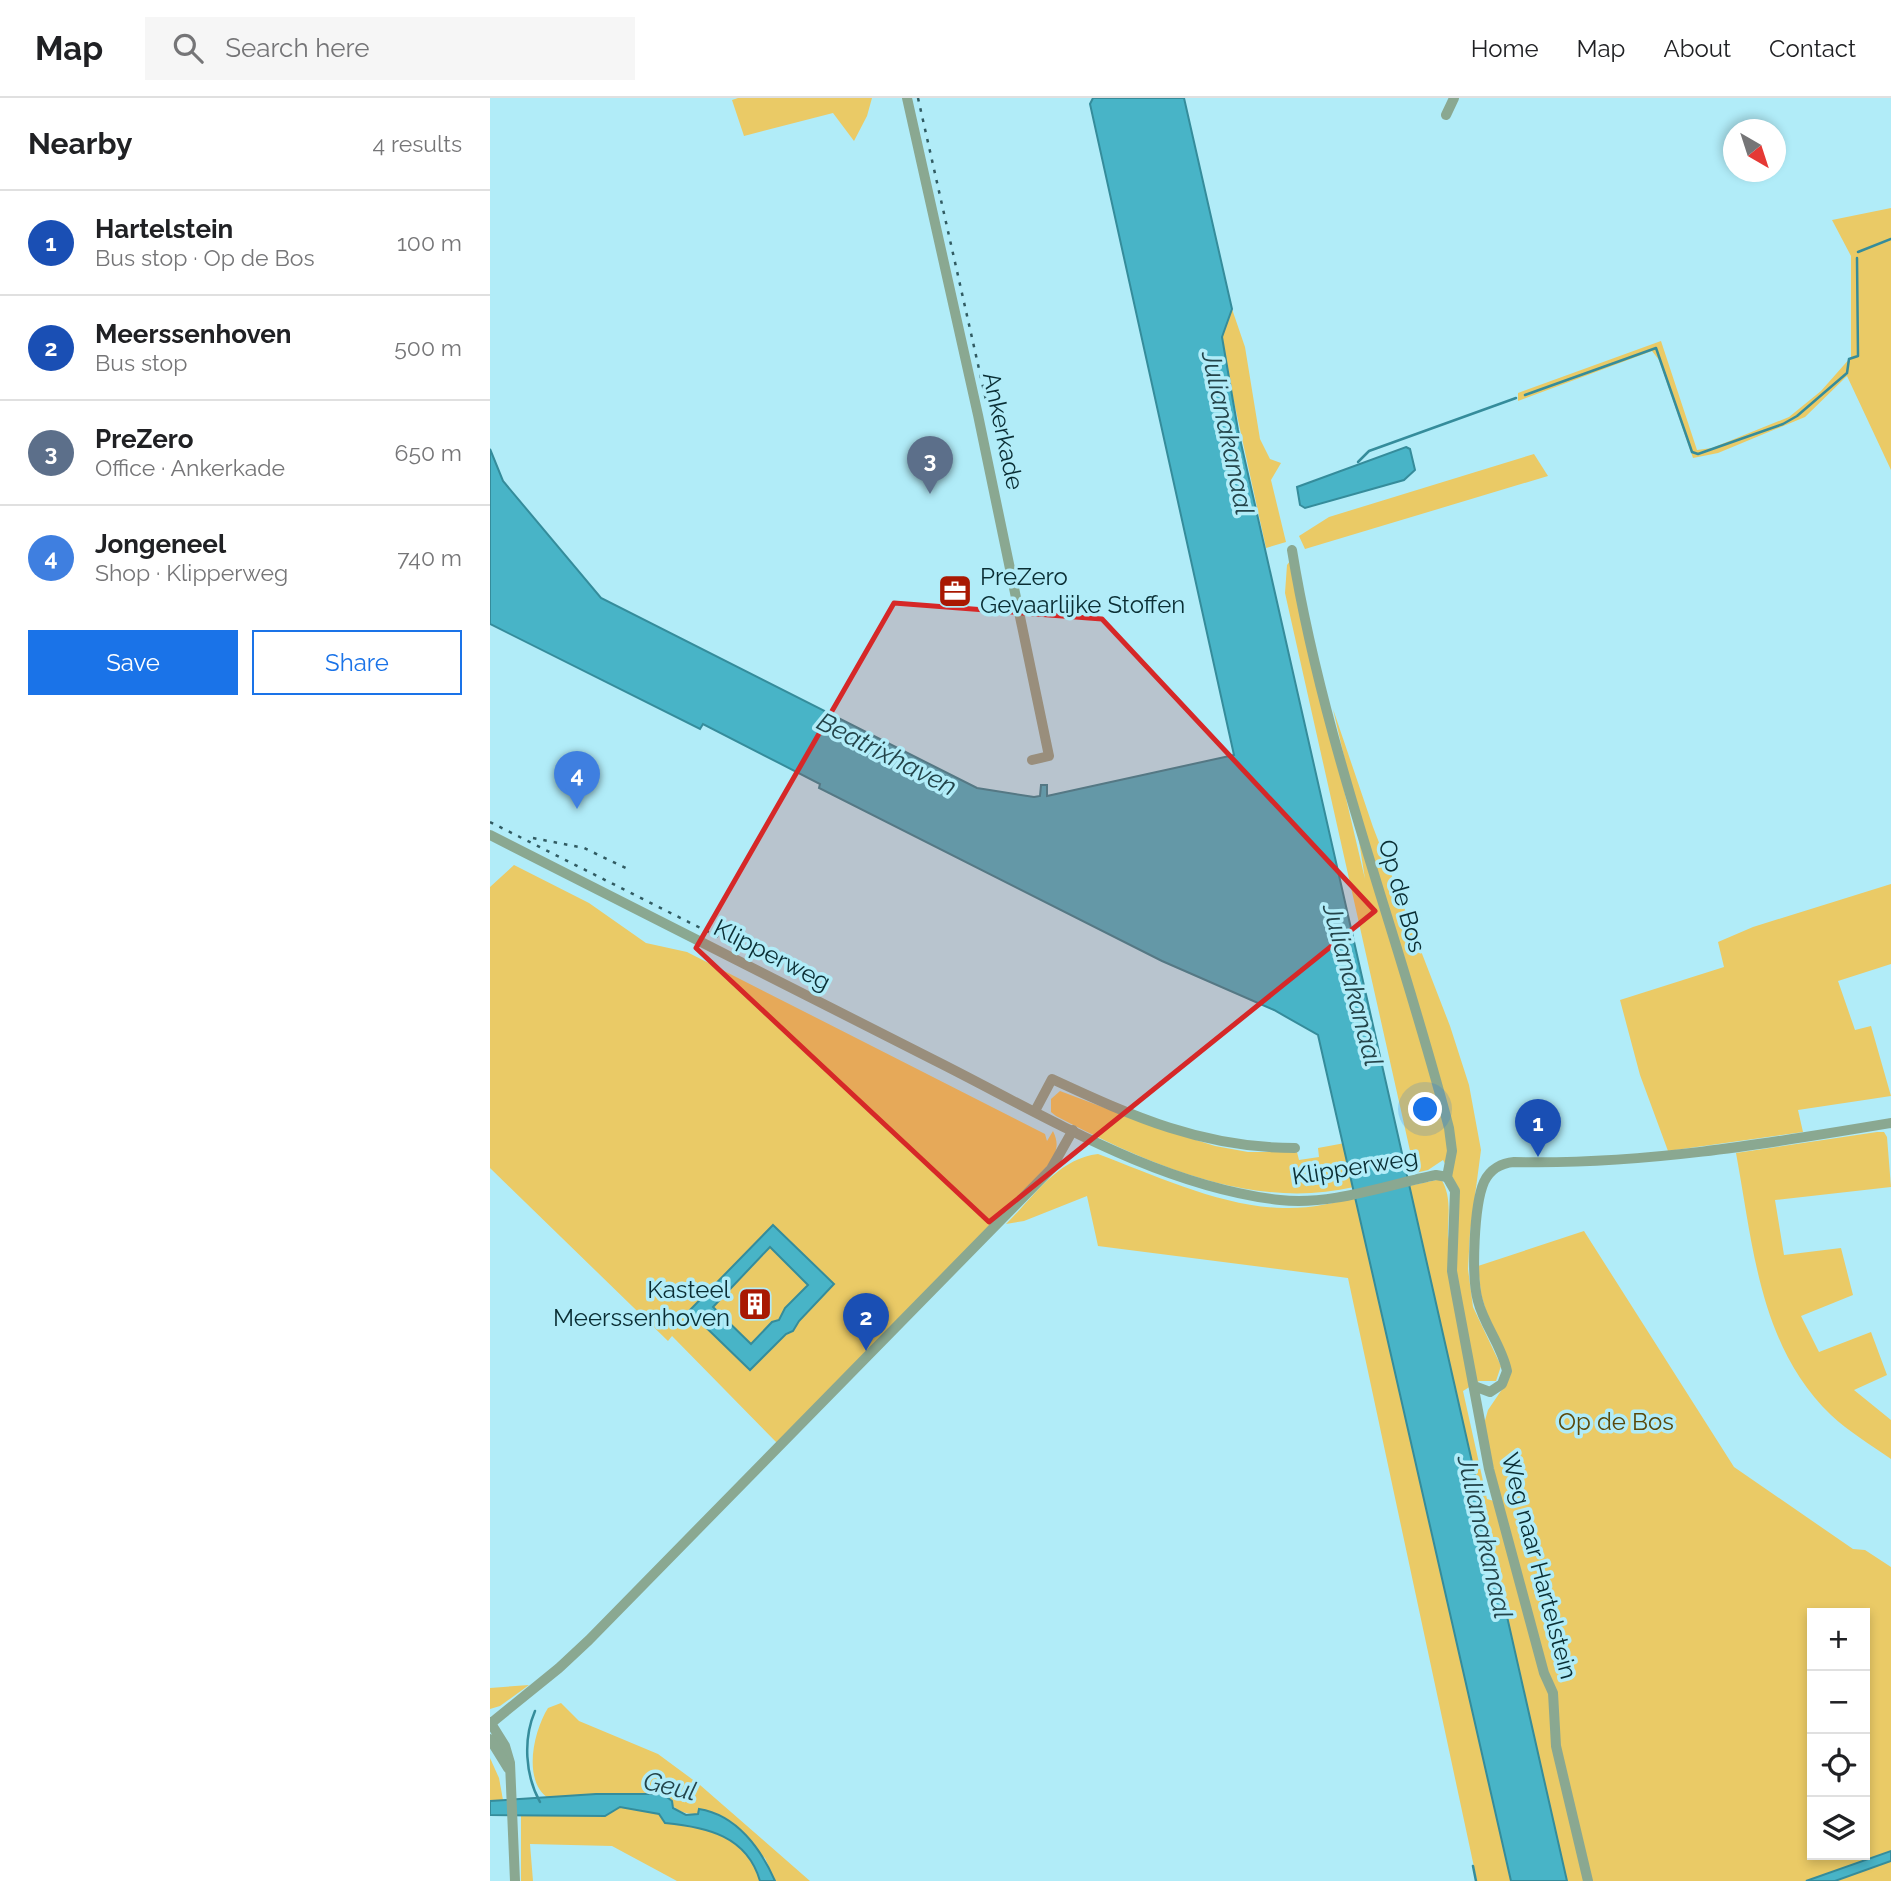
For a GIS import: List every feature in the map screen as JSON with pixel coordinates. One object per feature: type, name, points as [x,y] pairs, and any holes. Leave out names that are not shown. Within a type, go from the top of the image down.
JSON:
[{"type":"street","name":"Ankerkade","points":[[907,98],[978,415],[1049,755],[1032,760]]},
{"type":"street","points":[[1446,114],[1454,98]]},
{"type":"street","name":"Op de Bos","points":[[1292,550],[1325,698],[1391,936],[1449,1128],[1452,1151],[1447,1177],[1455,1191],[1452,1271],[1474,1386]]},
{"type":"street","name":"Klipperweg","points":[[490,835],[1073,1130],[1164,1170],[1244,1193],[1292,1201],[1346,1194],[1436,1175],[1447,1177]]},
{"type":"street","name":"Klipperweg","points":[[1035,1111],[1052,1079],[1125,1113],[1215,1142],[1250,1148],[1295,1148]]},
{"type":"street","points":[[1474,1386],[1490,1392],[1502,1384],[1507,1371],[1478,1303],[1475,1286],[1474,1255],[1480,1195],[1486,1178],[1497,1167],[1514,1162],[1634,1160],[1697,1154],[1891,1124]]},
{"type":"street","points":[[515,1881],[508,1753],[490,1723],[559,1668],[589,1640],[1051,1169],[1073,1130]]},
{"type":"street","name":"Weg naar Hartelstein","points":[[1474,1386],[1499,1513],[1544,1673],[1553,1693],[1556,1746],[1588,1881]]},
{"type":"street","points":[[490,1739],[511,1774]]},
{"type":"highlighted area","points":[[894,603],[1102,619],[1375,911],[989,1222],[696,948]]},
{"type":"green space","points":[[872,98],[867,116],[854,141],[833,113],[744,136],[732,100]]},
{"type":"green space","points":[[1891,208],[1891,470],[1847,376],[1805,417],[1718,453],[1693,458],[1659,360],[1652,351],[1518,401],[1518,393],[1661,341],[1697,450],[1712,448],[1789,417],[1821,391],[1851,357],[1851,256],[1832,220]]},
{"type":"green space","points":[[1232,309],[1245,347],[1260,439],[1270,459],[1281,463],[1271,480],[1286,542],[1266,548],[1224,356],[1222,337]]},
{"type":"green space","points":[[1534,454],[1548,476],[1305,549],[1299,536],[1329,517]]},
{"type":"green space","points":[[1290,561],[1365,879],[1349,778],[1333,709],[1373,827],[1450,1026],[1469,1085],[1481,1150],[1468,1269],[1473,1307],[1501,1366],[1496,1381],[1479,1381],[1463,1391],[1487,1499],[1501,1503],[1484,1424],[1488,1410],[1507,1382],[1481,1294],[1478,1266],[1584,1231],[1734,1467],[1853,1549],[1865,1550],[1891,1567],[1891,1851],[1870,1858],[1870,1608],[1807,1608],[1807,1860],[1866,1860],[1806,1881],[1567,1881],[1409,1186],[1441,1179],[1448,1201],[1448,1240],[1459,1189],[1443,1160],[1428,1170],[1415,1173],[1285,593],[1287,565]]},
{"type":"green space","points":[[514,865],[589,903],[646,943],[687,952],[1045,1134],[1047,1141],[1053,1131],[1056,1147],[1051,1162],[778,1444],[672,1336],[668,1341],[490,1168],[490,887]],"holes":[[[773,1225],[834,1284],[793,1331],[786,1334],[750,1370],[689,1311]]]},
{"type":"green space","points":[[1891,884],[1891,964],[1838,981],[1855,1030],[1871,1026],[1891,1096],[1798,1110],[1803,1132],[1668,1151],[1640,1075],[1620,1000],[1724,967],[1718,942],[1753,927]]},
{"type":"green space","points":[[1060,1091],[1215,1146],[1248,1152],[1297,1152],[1299,1160],[1319,1157],[1318,1148],[1345,1143],[1354,1187],[1315,1193],[1277,1193],[1200,1178],[1126,1150],[1056,1116],[1051,1112],[1051,1099]]},
{"type":"green space","points":[[1884,1132],[1887,1137],[1891,1187],[1775,1200],[1784,1255],[1841,1248],[1853,1295],[1801,1316],[1819,1352],[1871,1332],[1887,1375],[1854,1390],[1891,1420],[1891,1459],[1831,1415],[1807,1388],[1788,1358],[1763,1292],[1736,1153]]},
{"type":"green space","points":[[1098,1154],[1189,1189],[1236,1202],[1302,1208],[1357,1198],[1511,1881],[1477,1881],[1348,1278],[1098,1246],[1087,1196],[1024,1221],[1006,1224],[1058,1171],[1083,1157]]},
{"type":"green space","points":[[771,1247],[808,1285],[779,1320],[772,1322],[751,1344],[713,1307]]},
{"type":"green space","points":[[529,1685],[500,1706],[490,1709],[490,1688]]},
{"type":"green space","points":[[561,1703],[579,1721],[658,1754],[700,1785],[810,1881],[775,1881],[765,1858],[698,1814],[678,1810],[663,1794],[548,1798],[535,1779],[533,1755],[543,1717],[548,1708]]},
{"type":"green space","points":[[490,1758],[499,1778],[503,1800],[490,1801]]},
{"type":"green space","points":[[620,1807],[659,1814],[665,1823],[696,1827],[723,1837],[746,1854],[760,1881],[677,1881],[612,1846],[530,1844],[533,1881],[521,1881],[521,1815],[604,1816]]},
{"type":"green space","points":[[1891,1861],[1891,1881],[1835,1881]]},
{"type":"water","points":[[1093,98],[1184,98],[1232,309],[1222,337],[1238,430],[1567,1881],[1511,1881],[1318,1035],[1274,1010],[1162,961],[819,788],[820,784],[703,724],[700,729],[490,624],[490,449],[503,481],[601,598],[977,788],[1034,797],[1040,796],[1041,785],[1047,785],[1047,796],[1234,755],[1090,104]]},
{"type":"water","points":[[1406,447],[1410,449],[1415,470],[1404,480],[1305,508],[1300,505],[1297,487]]},
{"type":"water","points":[[773,1225],[834,1284],[793,1331],[786,1334],[750,1370],[689,1311]],"holes":[[[770,1247],[808,1285],[785,1308],[779,1320],[772,1322],[751,1344],[713,1307]]]},
{"type":"water","points":[[596,1794],[663,1794],[672,1801],[673,1808],[686,1815],[698,1814],[699,1809],[725,1818],[755,1846],[775,1881],[760,1881],[746,1854],[723,1837],[696,1827],[665,1823],[659,1814],[620,1807],[605,1816],[490,1815],[490,1801]]},
{"type":"water","points":[[1891,1851],[1891,1861],[1835,1881],[1806,1881],[1870,1860]]},
{"type":"waterway","points":[[1858,252],[1891,239]]},
{"type":"waterway","points":[[1525,395],[1656,348],[1692,452],[1698,454],[1783,424],[1797,416],[1847,373],[1849,359],[1858,356],[1857,258]]},
{"type":"waterway","points":[[1358,462],[1369,451],[1516,398]]},
{"type":"waterway","points":[[535,1711],[529,1733],[527,1757],[531,1780],[540,1802]]},
{"type":"waterway","points":[[1473,1866],[1476,1881]]},
{"type":"railway","points":[[918,98],[986,400]]},
{"type":"railway","points":[[490,822],[758,957]]},
{"type":"railway","points":[[533,838],[584,848],[628,869]]},
{"type":"place","name":"PreZero","points":[[930,494]]},
{"type":"place","name":"PreZero Gevaarlijke Stoffen","points":[[955,591]]},
{"type":"place","name":"Jongeneel","points":[[577,809]]},
{"type":"place","name":"Hartelstein","points":[[1538,1157]]},
{"type":"place","name":"Kasteel Meerssenhoven","points":[[755,1304]]},
{"type":"place","name":"Meerssenhoven","points":[[866,1351]]},
{"type":"water label","name":"Julianakanaal","points":[[1228,433]]},
{"type":"water label","name":"Beatrixhaven","points":[[887,754]]},
{"type":"water label","name":"Julianakanaal","points":[[1353,985]]},
{"type":"water label","name":"Julianakanaal","points":[[1485,1537]]},
{"type":"water label","name":"Geul","points":[[670,1786]]}]
